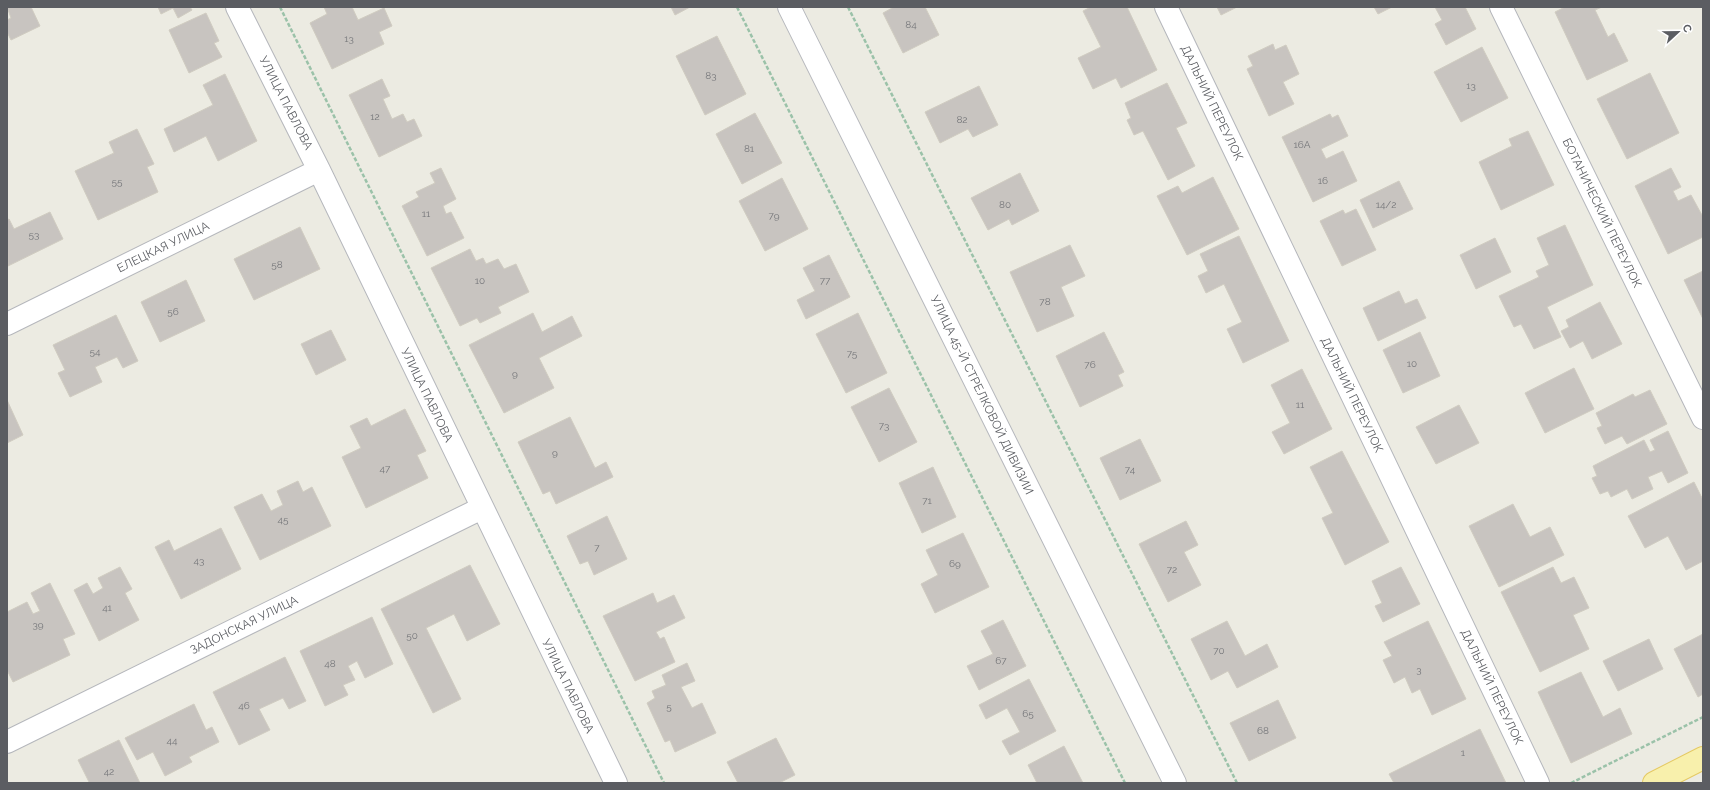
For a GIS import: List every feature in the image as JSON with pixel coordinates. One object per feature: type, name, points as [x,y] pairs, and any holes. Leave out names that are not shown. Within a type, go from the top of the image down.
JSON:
[{"type":"main road","points":[[1654,783],[1703,758]]},
{"type":"street","name":"УЛИЦА ПАВЛОВА","points":[[238,7],[319,170],[616,783]]},
{"type":"street","name":"УЛИЦА 45-Й СТРЕЛКОВОЙ ДИВИЗИИ","points":[[789,7],[1175,783]]},
{"type":"street","name":"ДАЛЬНИЙ ПЕРЕУЛОК","points":[[1166,7],[1538,783]]},
{"type":"street","name":"БОТАНИЧЕСКИЙ ПЕРЕУЛОК","points":[[1501,7],[1703,418]]},
{"type":"street","name":"ЕЛЕЦКАЯ УЛИЦА","points":[[7,324],[319,170]]},
{"type":"street","name":"ЗАДОНСКАЯ УЛИЦА","points":[[7,742],[482,508]]},
{"type":"path","points":[[280,7],[664,783]]},
{"type":"path","points":[[737,7],[1125,783]]},
{"type":"path","points":[[848,7],[1237,783]]},
{"type":"path","points":[[1572,783],[1703,717]]},
{"type":"building","points":[[7,7],[31,7],[40,26],[11,40],[7,32],[7,20],[11,18]]},
{"type":"building","points":[[158,7],[190,7],[192,10],[178,18],[173,8],[161,14]]},
{"type":"building","points":[[324,7],[352,7],[358,20],[384,8],[392,26],[379,32],[384,44],[332,69],[310,23],[327,14]]},
{"type":"building","points":[[671,7],[690,7],[675,15]]},
{"type":"building","points":[[894,7],[925,7],[939,35],[903,53],[883,13]]},
{"type":"building","points":[[1091,7],[1127,7],[1157,70],[1121,88],[1116,78],[1093,89],[1078,58],[1101,47],[1083,11]]},
{"type":"building","points":[[1217,7],[1237,7],[1221,15]]},
{"type":"building","points":[[1374,7],[1392,7],[1378,14]]},
{"type":"building","points":[[1435,7],[1465,7],[1476,29],[1446,45],[1435,24],[1442,20]]},
{"type":"building","points":[[1565,7],[1602,7],[1595,10],[1608,37],[1614,33],[1628,61],[1587,80],[1555,12]]},
{"type":"building","points":[[206,13],[219,41],[214,43],[222,57],[189,73],[169,30]]},
{"type":"building","points":[[717,36],[746,94],[705,115],[676,56]]},
{"type":"building","points":[[1273,44],[1275,50],[1286,45],[1299,74],[1283,82],[1294,104],[1269,116],[1247,69],[1253,66],[1248,56]]},
{"type":"building","points":[[1482,47],[1508,98],[1461,122],[1434,72]]},
{"type":"building","points":[[1650,73],[1679,133],[1627,159],[1597,99]]},
{"type":"building","points":[[225,74],[257,141],[218,161],[206,136],[174,152],[164,129],[213,105],[203,85]]},
{"type":"building","points":[[382,79],[390,96],[383,99],[392,119],[403,114],[407,122],[414,119],[422,136],[379,157],[349,95]]},
{"type":"building","points":[[1167,83],[1187,123],[1176,128],[1195,166],[1168,180],[1143,131],[1134,135],[1127,120],[1131,118],[1125,103]]},
{"type":"building","points":[[979,86],[998,125],[973,137],[968,129],[940,143],[925,112]]},
{"type":"building","points":[[755,113],[782,163],[742,184],[716,134]]},
{"type":"building","points":[[1330,114],[1332,118],[1338,115],[1348,136],[1321,149],[1326,159],[1343,151],[1357,181],[1313,202],[1282,137]]},
{"type":"building","points":[[137,129],[154,164],[147,167],[158,192],[98,220],[75,171],[114,153],[109,142]]},
{"type":"building","points":[[1528,131],[1554,185],[1501,210],[1479,162],[1512,146],[1509,139]]},
{"type":"building","points":[[441,168],[456,199],[443,206],[446,214],[451,212],[464,238],[427,256],[402,206],[419,197],[416,192],[435,183],[430,173]]},
{"type":"building","points":[[1671,168],[1681,187],[1673,191],[1678,201],[1691,195],[1703,217],[1703,237],[1668,254],[1635,186]]},
{"type":"building","points":[[1020,173],[1039,211],[1012,225],[1009,219],[988,230],[971,198]]},
{"type":"building","points":[[1213,177],[1239,229],[1187,255],[1157,196],[1178,186],[1182,193]]},
{"type":"building","points":[[782,178],[808,229],[765,251],[739,201]]},
{"type":"building","points":[[1399,181],[1413,209],[1373,228],[1360,200]]},
{"type":"building","points":[[1356,209],[1376,250],[1342,266],[1320,221],[1343,210],[1345,214]]},
{"type":"building","points":[[50,212],[63,239],[8,266],[7,220],[9,219],[14,229]]},
{"type":"building","points":[[1565,225],[1593,285],[1547,307],[1561,337],[1534,349],[1521,324],[1514,327],[1499,296],[1539,277],[1536,271],[1549,265],[1537,238]]},
{"type":"building","points":[[300,227],[320,269],[254,300],[234,259]]},
{"type":"building","points":[[1239,236],[1289,341],[1243,363],[1227,329],[1242,322],[1224,284],[1206,293],[1198,276],[1208,271],[1200,254]]},
{"type":"building","points":[[1495,238],[1511,272],[1476,289],[1460,255]]},
{"type":"building","points":[[1070,245],[1085,276],[1061,287],[1074,316],[1037,332],[1010,272]]},
{"type":"building","points":[[470,249],[476,261],[483,258],[486,264],[498,259],[504,269],[516,264],[529,292],[498,307],[501,313],[480,323],[477,318],[460,326],[431,268]]},
{"type":"building","points":[[829,255],[850,297],[806,319],[797,300],[815,291],[803,268]]},
{"type":"building","points":[[1703,271],[1703,319],[1684,280]]},
{"type":"building","points":[[186,280],[205,321],[160,342],[141,302]]},
{"type":"building","points":[[1399,291],[1405,304],[1417,299],[1426,318],[1378,341],[1363,308]]},
{"type":"building","points":[[1600,302],[1622,344],[1592,359],[1583,341],[1570,348],[1561,331],[1569,327],[1566,320]]},
{"type":"building","points":[[533,313],[542,332],[572,316],[582,336],[539,358],[554,388],[504,413],[469,345]]},
{"type":"building","points":[[858,313],[887,373],[846,393],[816,334]]},
{"type":"building","points":[[116,315],[138,361],[123,368],[117,357],[95,367],[102,382],[70,397],[58,373],[65,370],[53,345]]},
{"type":"building","points":[[331,330],[346,360],[316,375],[301,344]]},
{"type":"building","points":[[1104,332],[1124,372],[1118,375],[1123,386],[1080,407],[1056,356]]},
{"type":"building","points":[[1420,332],[1440,376],[1403,393],[1383,350]]},
{"type":"building","points":[[1574,368],[1594,409],[1545,433],[1525,393]]},
{"type":"building","points":[[1302,369],[1332,429],[1284,454],[1272,432],[1290,423],[1271,385]]},
{"type":"building","points":[[889,388],[917,442],[879,462],[851,407]]},
{"type":"building","points":[[1650,390],[1667,424],[1627,444],[1622,436],[1605,444],[1597,428],[1602,426],[1596,413],[1633,394],[1635,397]]},
{"type":"building","points":[[7,400],[23,435],[7,443]]},
{"type":"building","points":[[1459,405],[1479,443],[1436,464],[1416,427]]},
{"type":"building","points":[[405,409],[426,451],[417,455],[428,478],[366,508],[342,457],[361,448],[350,426],[367,418],[371,426]]},
{"type":"building","points":[[570,417],[595,468],[606,462],[613,477],[556,504],[550,491],[543,494],[518,442]]},
{"type":"building","points":[[1668,431],[1688,473],[1668,483],[1662,471],[1648,477],[1653,489],[1632,499],[1627,489],[1611,497],[1608,491],[1600,494],[1592,478],[1597,476],[1593,466],[1644,440],[1650,452],[1655,450],[1650,440]]},
{"type":"building","points":[[1140,439],[1161,481],[1120,500],[1100,458]]},
{"type":"building","points":[[1342,451],[1389,542],[1345,565],[1322,518],[1333,513],[1310,467]]},
{"type":"building","points":[[933,467],[956,517],[922,533],[899,483]]},
{"type":"building","points":[[298,481],[303,492],[312,487],[331,526],[260,560],[234,507],[262,494],[271,511],[283,505],[277,491]]},
{"type":"building","points":[[1694,482],[1703,500],[1703,561],[1686,570],[1668,536],[1645,548],[1628,516]]},
{"type":"building","points":[[1513,504],[1530,537],[1550,527],[1564,555],[1499,587],[1469,526]]},
{"type":"building","points":[[607,516],[627,559],[594,575],[588,561],[580,564],[567,536]]},
{"type":"building","points":[[1186,521],[1198,545],[1184,552],[1201,585],[1168,602],[1139,544]]},
{"type":"building","points":[[221,528],[241,569],[181,599],[155,547],[169,540],[174,551]]},
{"type":"building","points":[[963,533],[989,587],[935,613],[921,584],[938,575],[926,550]]},
{"type":"building","points":[[470,565],[500,624],[467,641],[454,614],[426,628],[461,699],[433,713],[381,609]]},
{"type":"building","points":[[120,567],[132,589],[125,593],[139,620],[99,641],[74,590],[87,583],[93,594],[103,588],[98,578]]},
{"type":"building","points":[[1401,567],[1420,604],[1383,622],[1375,606],[1382,603],[1372,581]]},
{"type":"building","points":[[1553,567],[1561,583],[1574,577],[1589,608],[1573,615],[1589,649],[1540,672],[1501,592]]},
{"type":"building","points":[[50,583],[75,634],[63,639],[70,655],[13,682],[7,670],[7,612],[27,602],[33,614],[40,611],[31,593]]},
{"type":"building","points":[[653,593],[657,603],[674,595],[685,618],[656,632],[660,639],[664,637],[675,662],[635,681],[603,616]]},
{"type":"building","points":[[372,617],[393,664],[365,678],[357,661],[348,666],[355,680],[343,685],[348,695],[325,706],[300,651]]},
{"type":"building","points":[[1003,620],[1026,666],[979,690],[967,666],[993,654],[981,631]]},
{"type":"building","points":[[1227,621],[1245,656],[1267,644],[1278,667],[1237,688],[1228,671],[1211,680],[1191,639]]},
{"type":"building","points":[[1428,621],[1466,699],[1432,715],[1420,689],[1412,693],[1405,677],[1394,683],[1383,660],[1392,656],[1384,642]]},
{"type":"building","points":[[1703,634],[1703,694],[1698,697],[1674,649]]},
{"type":"building","points":[[1649,639],[1663,669],[1618,691],[1603,661]]},
{"type":"building","points":[[285,657],[306,701],[289,709],[283,698],[259,709],[270,730],[239,745],[213,692]]},
{"type":"building","points":[[687,663],[695,681],[681,687],[692,708],[702,703],[716,733],[675,752],[670,740],[665,742],[647,703],[655,698],[652,691],[666,685],[662,675]]},
{"type":"building","points":[[1581,672],[1603,717],[1620,708],[1632,734],[1571,763],[1538,692]]},
{"type":"building","points":[[1029,679],[1056,731],[1010,755],[1002,741],[1020,732],[1007,708],[986,719],[979,705]]},
{"type":"building","points":[[1278,700],[1296,738],[1249,761],[1230,723]]},
{"type":"building","points":[[194,704],[206,730],[212,727],[219,742],[189,757],[192,762],[165,776],[153,752],[137,760],[125,738]]},
{"type":"building","points":[[1480,729],[1506,783],[1394,783],[1389,774]]},
{"type":"building","points":[[776,738],[795,775],[779,783],[738,783],[727,762]]},
{"type":"building","points":[[119,740],[140,783],[88,783],[89,782],[78,760]]},
{"type":"building","points":[[1064,746],[1083,783],[1037,783],[1028,765]]}]
